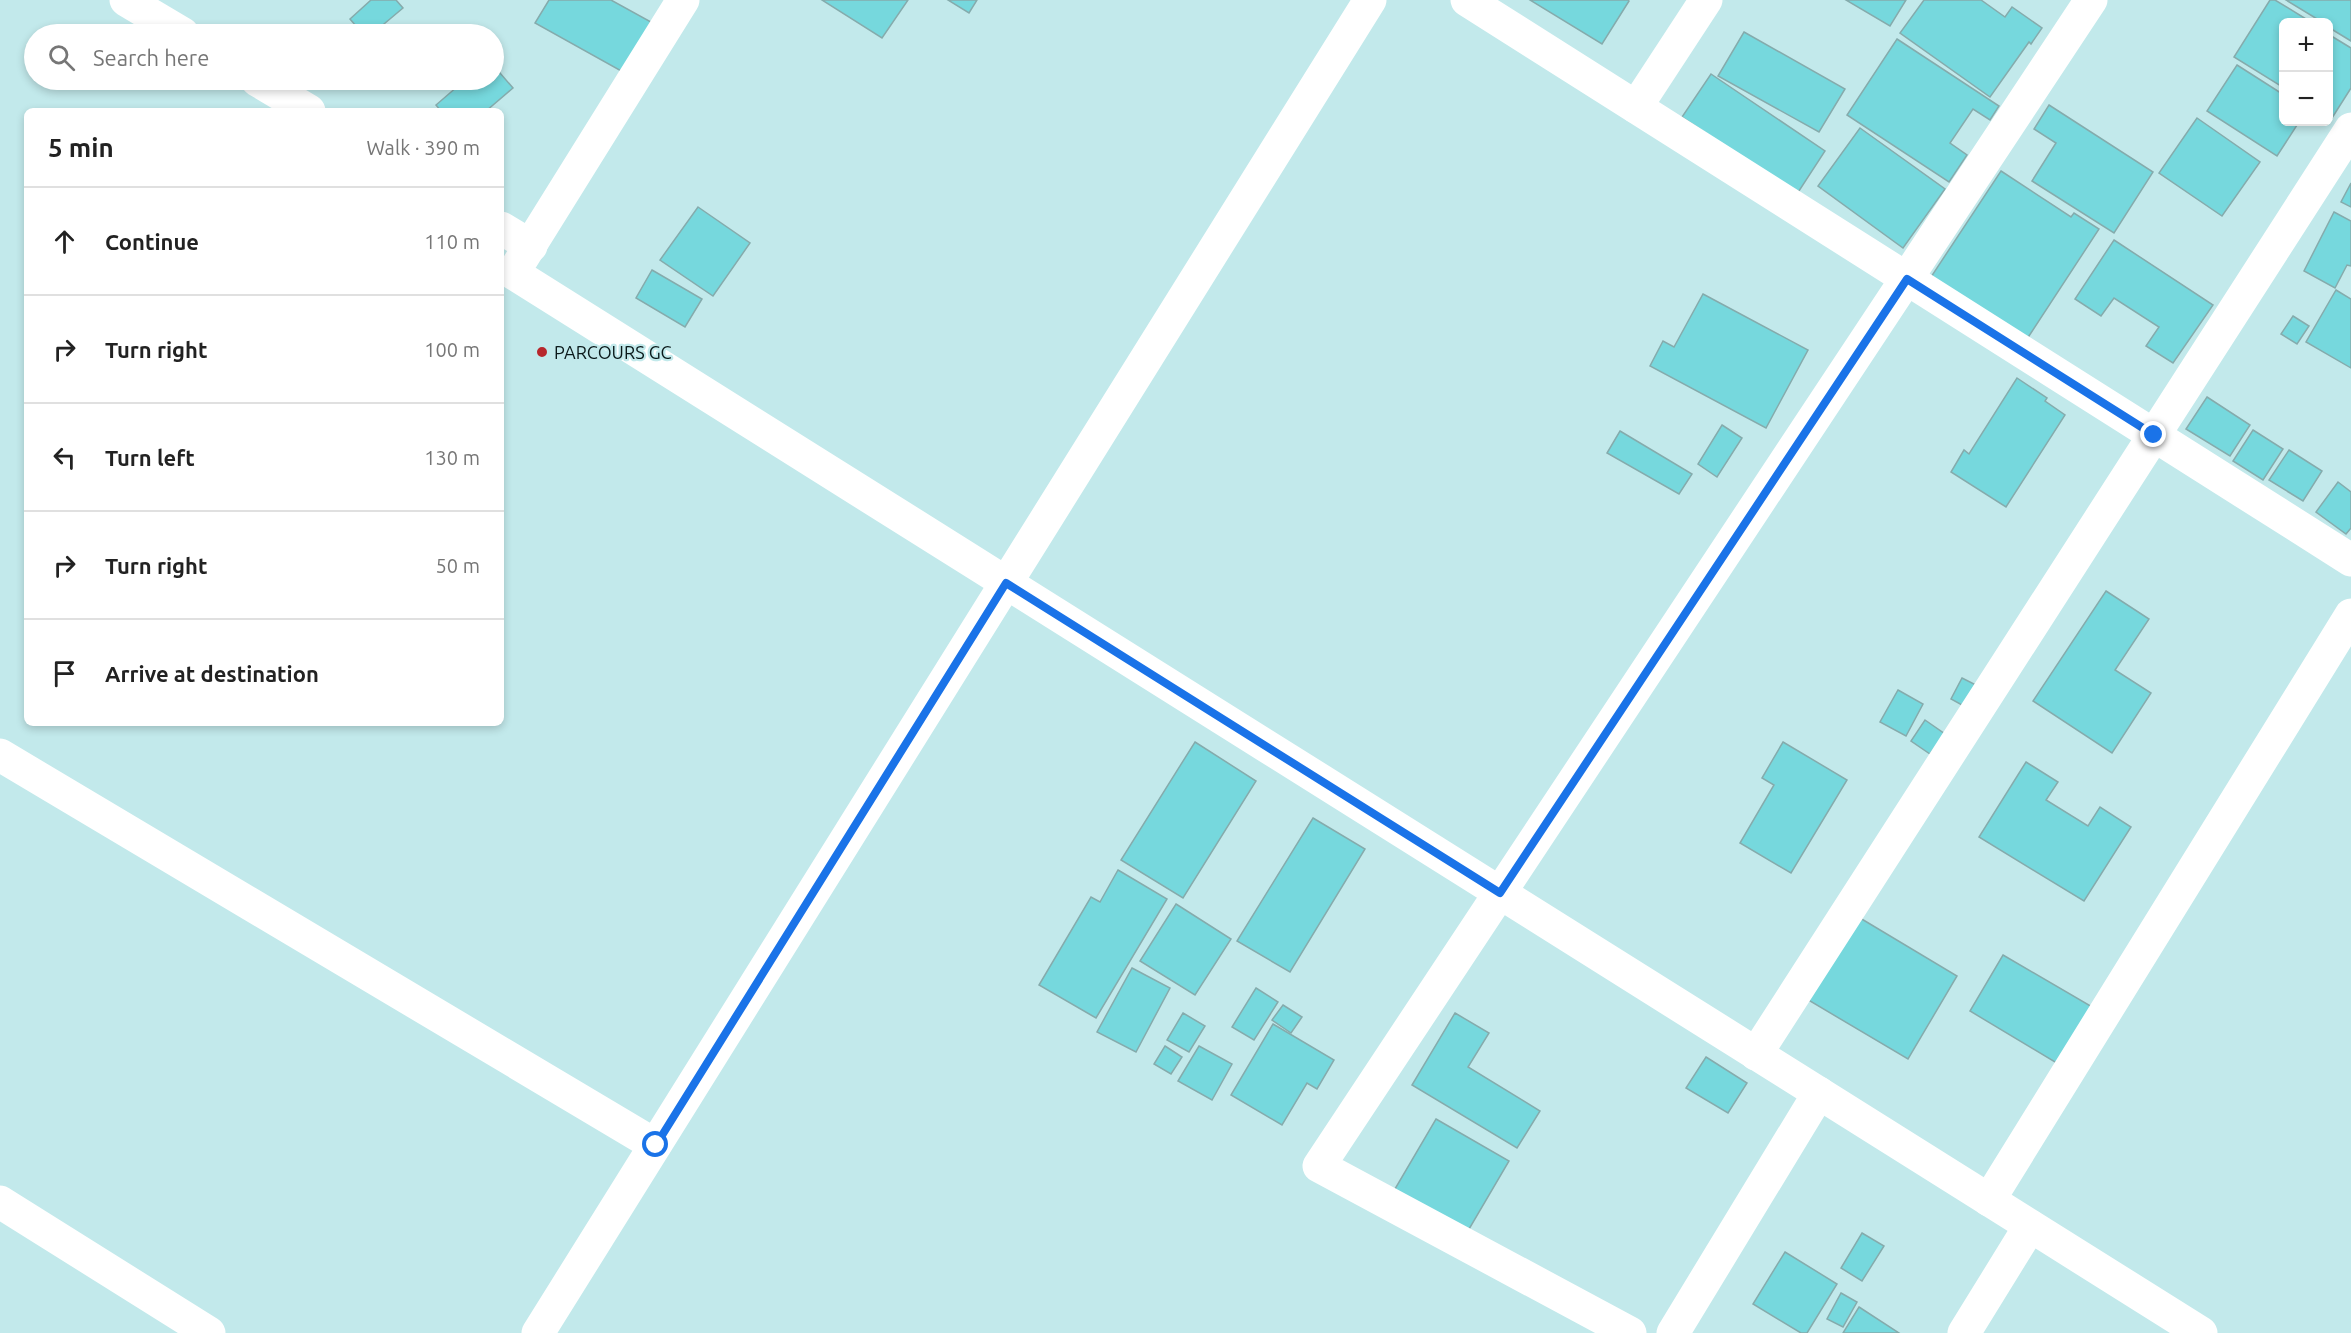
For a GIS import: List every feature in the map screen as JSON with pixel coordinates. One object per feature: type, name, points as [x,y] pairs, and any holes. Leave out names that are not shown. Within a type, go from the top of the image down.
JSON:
[{"type":"street","points":[[126,0],[166,24]]},
{"type":"street","points":[[538,1333],[1370,0]]},
{"type":"street","points":[[1467,0],[2351,560]]},
{"type":"street","points":[[1636,108],[1706,0]]},
{"type":"street","points":[[1630,1333],[1319,1166],[2091,0]]},
{"type":"street","points":[[680,1],[513,273],[2201,1333]]},
{"type":"street","points":[[274,90],[304,108]]},
{"type":"street","points":[[1756,1054],[2351,129]]},
{"type":"street","points":[[504,230],[531,246]]},
{"type":"street","points":[[1989,1200],[2351,615]]},
{"type":"street","points":[[0,755],[656,1145]]},
{"type":"street","points":[[1673,1333],[1819,1093]]},
{"type":"street","points":[[0,1202],[209,1333]]},
{"type":"street","points":[[1964,1333],[2030,1226]]},
{"type":"building","points":[[371,0],[396,0],[403,8],[384,24],[354,24],[350,19]]},
{"type":"building","points":[[549,0],[611,0],[651,22],[623,72],[535,23]]},
{"type":"building","points":[[822,0],[908,0],[882,38]]},
{"type":"building","points":[[948,0],[977,0],[969,13]]},
{"type":"building","points":[[1530,0],[1628,0],[1629,1],[1602,44]]},
{"type":"building","points":[[1846,0],[1906,0],[1890,26]]},
{"type":"building","points":[[1924,0],[1981,0],[2005,17],[2012,7],[2042,28],[2031,44],[2029,42],[1990,97],[1900,33]]},
{"type":"building","points":[[2270,0],[2275,0],[2304,18],[2279,18],[2279,85],[2234,57]]},
{"type":"building","points":[[2286,0],[2351,0],[2351,41],[2333,30],[2333,18],[2315,18]]},
{"type":"building","points":[[1744,32],[1845,89],[1819,132],[1718,76]]},
{"type":"building","points":[[2333,37],[2351,48],[2351,88],[2333,116]]},
{"type":"building","points":[[1897,39],[1999,106],[1990,120],[1973,109],[1950,143],[1967,155],[1949,182],[1847,115]]},
{"type":"building","points":[[2237,65],[2279,92],[2279,126],[2296,126],[2277,156],[2207,111]]},
{"type":"building","points":[[1711,74],[1825,151],[1797,194],[1682,117]]},
{"type":"building","points":[[504,78],[513,88],[490,108],[438,108],[436,105],[453,90],[504,90]]},
{"type":"building","points":[[2049,105],[2153,172],[2114,233],[2032,181],[2056,143],[2034,129]]},
{"type":"building","points":[[2197,118],[2260,162],[2222,216],[2159,173]]},
{"type":"building","points":[[1860,128],[1945,189],[1903,248],[1818,186]]},
{"type":"building","points":[[2001,171],[2071,217],[2074,213],[2099,229],[2027,339],[1931,277]]},
{"type":"building","points":[[2351,183],[2351,207],[2341,202]]},
{"type":"building","points":[[698,207],[750,243],[713,296],[660,260]]},
{"type":"building","points":[[2334,212],[2351,221],[2351,266],[2347,265],[2335,288],[2304,271]]},
{"type":"building","points":[[2114,240],[2213,305],[2173,363],[2146,346],[2159,327],[2114,298],[2101,316],[2075,299]]},
{"type":"building","points":[[652,270],[702,299],[685,327],[636,298]]},
{"type":"building","points":[[2336,290],[2351,299],[2351,368],[2306,342]]},
{"type":"building","points":[[1703,294],[1808,350],[1766,428],[1650,366],[1663,341],[1674,347]]},
{"type":"building","points":[[2293,316],[2309,326],[2297,344],[2281,334]]},
{"type":"building","points":[[2017,378],[2047,398],[2045,401],[2065,415],[2006,507],[1951,472],[1964,450],[1969,454]]},
{"type":"building","points":[[2207,397],[2250,425],[2230,456],[2186,429]]},
{"type":"building","points":[[1722,425],[1742,438],[1717,477],[1698,464]]},
{"type":"building","points":[[2253,430],[2283,449],[2263,480],[2233,461]]},
{"type":"building","points":[[1620,431],[1692,474],[1679,494],[1607,453]]},
{"type":"building","points":[[2289,450],[2322,471],[2303,501],[2269,480]]},
{"type":"building","points":[[2338,482],[2351,492],[2351,528],[2346,534],[2316,512]]},
{"type":"building","points":[[2106,591],[2149,619],[2115,670],[2151,693],[2112,753],[2033,701]]},
{"type":"building","points":[[1962,678],[1982,688],[1971,710],[1951,699]]},
{"type":"building","points":[[1898,690],[1923,704],[1906,736],[1880,722]]},
{"type":"building","points":[[1925,720],[1945,734],[1930,754],[1911,741]]},
{"type":"building","points":[[1195,742],[1256,781],[1183,898],[1121,860]]},
{"type":"building","points":[[1783,742],[1847,780],[1791,873],[1740,843],[1774,785],[1762,778]]},
{"type":"building","points":[[2026,762],[2058,782],[2046,800],[2088,826],[2100,807],[2131,827],[2084,901],[1979,837]]},
{"type":"building","points":[[1313,818],[1365,849],[1290,972],[1237,941]]},
{"type":"building","points":[[1118,870],[1167,899],[1096,1018],[1039,985],[1091,897],[1100,902]]},
{"type":"building","points":[[1176,904],[1231,939],[1195,995],[1140,961]]},
{"type":"building","points":[[1855,915],[1957,976],[1908,1059],[1805,998]]},
{"type":"building","points":[[2003,955],[2094,1008],[2060,1065],[1970,1011]]},
{"type":"building","points":[[1132,968],[1170,988],[1136,1052],[1097,1032]]},
{"type":"building","points":[[1256,988],[1278,1002],[1254,1040],[1232,1027]]},
{"type":"building","points":[[1283,1005],[1302,1017],[1291,1033],[1272,1020]]},
{"type":"building","points":[[1183,1013],[1205,1026],[1189,1052],[1167,1040]]},
{"type":"building","points":[[1455,1013],[1489,1033],[1468,1067],[1540,1111],[1517,1148],[1412,1085]]},
{"type":"building","points":[[1273,1024],[1334,1060],[1317,1089],[1307,1083],[1282,1125],[1231,1095]]},
{"type":"building","points":[[1165,1046],[1182,1057],[1171,1074],[1154,1064]]},
{"type":"building","points":[[1199,1046],[1232,1064],[1212,1100],[1178,1081]]},
{"type":"building","points":[[1706,1057],[1747,1083],[1728,1113],[1686,1088]]},
{"type":"building","points":[[1436,1119],[1509,1161],[1465,1236],[1392,1194]]},
{"type":"building","points":[[1862,1233],[1884,1246],[1862,1281],[1841,1268]]},
{"type":"building","points":[[1785,1252],[1837,1284],[1807,1333],[1801,1333],[1753,1304]]},
{"type":"building","points":[[1841,1293],[1857,1302],[1843,1327],[1827,1319]]},
{"type":"building","points":[[1859,1307],[1899,1333],[1843,1333]]},
{"type":"place","name":"PARCOURS GC","points":[[542,352]]},
{"type":"route","points":[[656,1145],[1006,583],[1500,893],[1907,279],[2154,435]]}]
